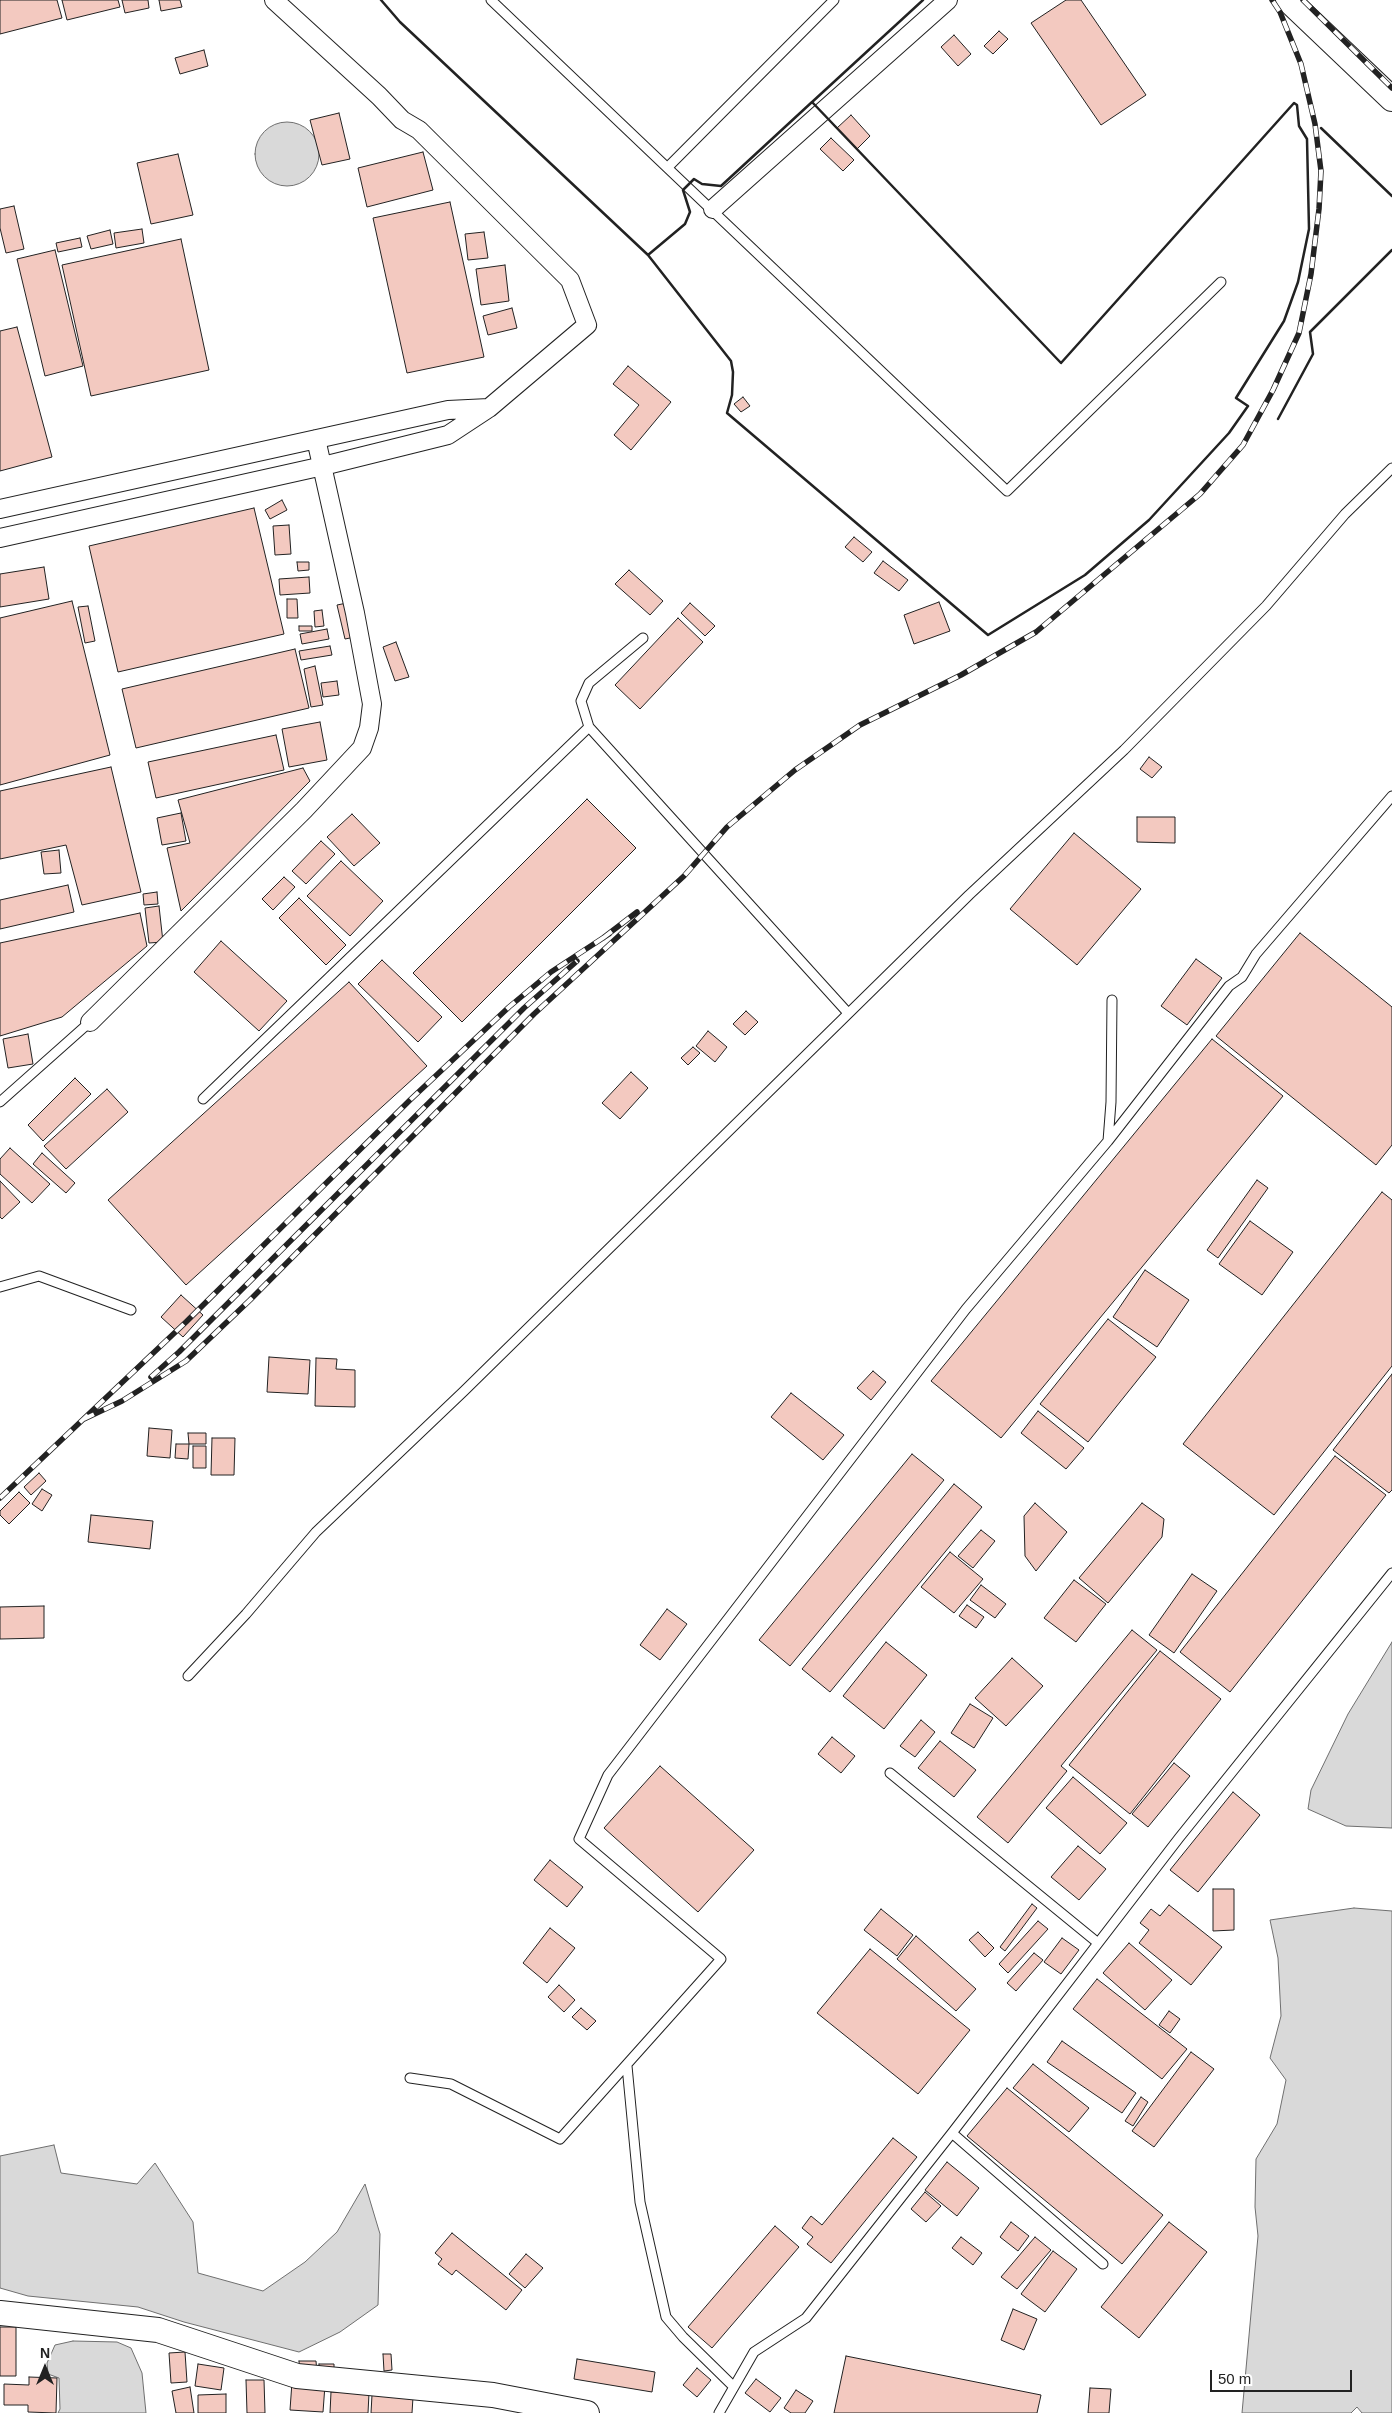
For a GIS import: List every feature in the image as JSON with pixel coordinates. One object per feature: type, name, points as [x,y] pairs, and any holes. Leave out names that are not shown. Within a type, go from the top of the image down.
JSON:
[{"type":"street","points":[[0,538],[323,466],[448,435],[489,408],[587,325],[570,280],[419,130],[402,120],[379,96],[274,0]]},
{"type":"street","points":[[713,209],[948,0]]},
{"type":"street","points":[[1288,0],[1392,99]]},
{"type":"street","points":[[0,509],[448,410],[489,408]]},
{"type":"street","points":[[90,1022],[304,810],[362,748],[369,728],[372,704],[316,439]]},
{"type":"street","points":[[0,2314],[158,2330],[297,2376],[493,2395],[588,2413]]},
{"type":"lane","points":[[491,0],[713,209],[1007,491],[1221,282]]},
{"type":"lane","points":[[668,167],[834,0]]},
{"type":"lane","points":[[188,1676],[246,1614],[316,1532],[802,1061],[848,1013],[969,895],[1124,750],[1266,606],[1345,514],[1392,468]]},
{"type":"lane","points":[[643,638],[589,683],[581,701],[589,727],[848,1013]]},
{"type":"lane","points":[[203,1099],[589,727]]},
{"type":"lane","points":[[410,2078],[450,2084],[560,2139],[627,2066],[721,1958],[580,1839],[608,1775],[966,1309],[1108,1141],[1229,986],[1242,977],[1256,954],[1392,796]]},
{"type":"lane","points":[[1108,1141],[1111,1102],[1112,1000]]},
{"type":"lane","points":[[0,1102],[90,1022]]},
{"type":"lane","points":[[0,1287],[39,1276],[131,1310]]},
{"type":"lane","points":[[719,2413],[754,2352],[806,2318],[1179,1838],[1392,1573]]},
{"type":"lane","points":[[890,1772],[1098,1943]]},
{"type":"lane","points":[[627,2066],[640,2202],[666,2317],[682,2337],[734,2388]]},
{"type":"lane","points":[[952,2132],[1103,2264]]},
{"type":"shaded area","points":[[281,122],[293,122],[310,131],[317,142],[319,154],[317,166],[310,177],[293,186],[281,186],[269,181],[260,172],[255,160],[255,148],[260,136],[269,127]]},
{"type":"shaded area","points":[[1392,1642],[1392,1828],[1346,1826],[1308,1809],[1311,1790],[1348,1714]]},
{"type":"shaded area","points":[[1354,1908],[1392,1911],[1392,2413],[1362,2413],[1357,2407],[1351,2413],[1242,2413],[1258,2236],[1255,2207],[1256,2159],[1277,2124],[1286,2080],[1270,2058],[1281,2016],[1278,1958],[1270,1920]]},
{"type":"shaded area","points":[[54,2145],[61,2173],[137,2184],[155,2163],[193,2222],[198,2273],[263,2291],[305,2262],[337,2232],[365,2184],[380,2234],[378,2305],[340,2332],[299,2352],[184,2322],[138,2307],[28,2296],[0,2288],[0,2156]]},
{"type":"shaded area","points":[[73,2341],[117,2342],[131,2348],[142,2373],[146,2413],[58,2413],[60,2409],[59,2378],[48,2374],[47,2363],[55,2345]]},
{"type":"building","points":[[0,0],[57,0],[62,18],[0,34]]},
{"type":"building","points":[[62,0],[118,0],[120,7],[67,20]]},
{"type":"building","points":[[122,0],[148,0],[149,8],[125,13]]},
{"type":"building","points":[[159,0],[180,0],[182,7],[161,11]]},
{"type":"building","points":[[1066,0],[1081,0],[1146,95],[1101,125],[1031,23]]},
{"type":"building","points":[[999,31],[1008,39],[993,54],[984,46]]},
{"type":"building","points":[[954,35],[971,54],[958,66],[941,47]]},
{"type":"building","points":[[204,50],[208,66],[180,74],[175,58]]},
{"type":"building","points":[[339,113],[350,159],[322,165],[310,120]]},
{"type":"building","points":[[851,115],[870,136],[857,149],[837,128]]},
{"type":"building","points":[[831,138],[854,160],[843,171],[820,149]]},
{"type":"building","points":[[423,152],[433,190],[367,207],[358,168]]},
{"type":"building","points":[[178,154],[193,215],[151,224],[137,163]]},
{"type":"building","points":[[450,202],[484,357],[407,373],[373,218]]},
{"type":"building","points":[[14,206],[24,249],[6,253],[0,228],[0,209]]},
{"type":"building","points":[[142,229],[144,243],[116,248],[114,233]]},
{"type":"building","points":[[110,230],[113,244],[91,249],[87,236]]},
{"type":"building","points":[[484,232],[488,258],[468,260],[465,234]]},
{"type":"building","points":[[80,238],[82,247],[58,252],[56,243]]},
{"type":"building","points":[[181,239],[209,370],[91,396],[62,265]]},
{"type":"building","points":[[55,250],[83,366],[45,376],[17,259]]},
{"type":"building","points":[[505,265],[509,301],[481,305],[476,269]]},
{"type":"building","points":[[512,308],[517,328],[488,335],[483,316]]},
{"type":"building","points":[[17,327],[52,457],[0,471],[0,331]]},
{"type":"building","points":[[628,366],[671,402],[631,450],[614,435],[639,405],[613,384]]},
{"type":"building","points":[[743,397],[750,406],[741,412],[734,404]]},
{"type":"building","points":[[282,500],[287,510],[270,519],[265,510]]},
{"type":"building","points":[[254,508],[284,634],[118,672],[89,546]]},
{"type":"building","points":[[289,525],[291,554],[275,555],[273,526]]},
{"type":"building","points":[[854,537],[872,552],[863,562],[845,547]]},
{"type":"building","points":[[883,561],[908,580],[899,591],[874,573]]},
{"type":"building","points":[[297,562],[309,562],[309,570],[298,571]]},
{"type":"building","points":[[44,567],[49,599],[0,607],[0,574]]},
{"type":"building","points":[[629,570],[663,601],[650,615],[615,584]]},
{"type":"building","points":[[309,577],[310,593],[280,595],[279,579]]},
{"type":"building","points":[[287,599],[297,599],[298,618],[287,618]]},
{"type":"building","points":[[72,601],[110,755],[0,785],[0,618]]},
{"type":"building","points":[[939,602],[950,631],[914,644],[904,615]]},
{"type":"building","points":[[347,603],[355,637],[345,639],[337,605]]},
{"type":"building","points":[[690,603],[715,626],[705,636],[681,613]]},
{"type":"building","points":[[88,606],[95,641],[85,643],[78,607]]},
{"type":"building","points":[[322,610],[324,626],[315,627],[314,611]]},
{"type":"building","points":[[678,618],[703,642],[640,709],[615,685]]},
{"type":"building","points":[[299,626],[312,626],[312,631],[299,631]]},
{"type":"building","points":[[327,629],[329,639],[302,644],[300,634]]},
{"type":"building","points":[[396,642],[409,677],[395,681],[383,647]]},
{"type":"building","points":[[330,646],[332,655],[301,660],[299,651]]},
{"type":"building","points":[[295,649],[309,708],[136,748],[122,689]]},
{"type":"building","points":[[315,666],[323,705],[311,707],[304,669]]},
{"type":"building","points":[[337,681],[339,695],[323,697],[321,683]]},
{"type":"building","points":[[320,722],[327,760],[289,767],[282,729]]},
{"type":"building","points":[[276,735],[284,770],[156,798],[148,762]]},
{"type":"building","points":[[1149,757],[1162,767],[1152,778],[1140,769]]},
{"type":"building","points":[[111,767],[141,892],[82,905],[66,845],[0,859],[0,791]]},
{"type":"building","points":[[303,768],[310,781],[181,911],[167,848],[190,843],[178,800]]},
{"type":"building","points":[[587,799],[636,848],[462,1022],[413,973]]},
{"type":"building","points":[[181,813],[186,841],[162,845],[157,818]]},
{"type":"building","points":[[352,814],[380,843],[354,866],[327,837]]},
{"type":"building","points":[[1137,817],[1175,817],[1175,843],[1137,842]]},
{"type":"building","points":[[1074,833],[1141,889],[1077,965],[1010,909]]},
{"type":"building","points":[[321,841],[335,854],[306,884],[292,871]]},
{"type":"building","points":[[59,850],[61,873],[44,874],[41,852]]},
{"type":"building","points":[[341,861],[383,901],[350,936],[307,896]]},
{"type":"building","points":[[284,877],[295,887],[273,910],[262,899]]},
{"type":"building","points":[[68,885],[74,912],[0,929],[0,900]]},
{"type":"building","points":[[157,892],[158,904],[144,905],[143,894]]},
{"type":"building","points":[[299,898],[346,945],[326,965],[279,918]]},
{"type":"building","points":[[159,906],[163,942],[149,943],[145,908]]},
{"type":"building","points":[[140,913],[147,946],[62,1017],[0,1036],[0,943]]},
{"type":"building","points":[[1300,933],[1392,1007],[1392,1145],[1376,1165],[1216,1036]]},
{"type":"building","points":[[221,941],[287,1001],[259,1031],[194,972]]},
{"type":"building","points":[[1196,959],[1222,978],[1187,1025],[1161,1006]]},
{"type":"building","points":[[382,960],[442,1017],[418,1042],[358,984]]},
{"type":"building","points":[[349,982],[427,1066],[186,1285],[108,1200]]},
{"type":"building","points":[[746,1011],[758,1022],[745,1035],[733,1024]]},
{"type":"building","points":[[708,1031],[727,1047],[715,1062],[696,1046]]},
{"type":"building","points":[[28,1034],[33,1064],[8,1068],[3,1039]]},
{"type":"building","points":[[1212,1039],[1283,1096],[1001,1438],[931,1381]]},
{"type":"building","points":[[693,1047],[700,1053],[688,1065],[681,1058]]},
{"type":"building","points":[[631,1072],[648,1088],[620,1119],[602,1103]]},
{"type":"building","points":[[75,1078],[91,1094],[43,1141],[28,1125]]},
{"type":"building","points":[[107,1089],[128,1112],[66,1169],[44,1146]]},
{"type":"building","points":[[10,1148],[50,1184],[32,1203],[0,1174],[0,1159]]},
{"type":"building","points":[[42,1153],[75,1183],[66,1193],[33,1164]]},
{"type":"building","points":[[1257,1180],[1268,1188],[1218,1258],[1207,1250]]},
{"type":"building","points":[[0,1181],[20,1202],[2,1219],[0,1217]]},
{"type":"building","points":[[1382,1192],[1392,1200],[1392,1366],[1274,1515],[1183,1444]]},
{"type":"building","points":[[1250,1221],[1293,1252],[1262,1295],[1219,1264]]},
{"type":"building","points":[[1145,1270],[1189,1300],[1157,1347],[1113,1317]]},
{"type":"building","points":[[181,1295],[203,1315],[183,1337],[161,1317]]},
{"type":"building","points":[[1108,1319],[1156,1357],[1088,1442],[1040,1404]]},
{"type":"building","points":[[269,1357],[310,1360],[308,1394],[267,1392]]},
{"type":"building","points":[[316,1358],[337,1359],[336,1369],[355,1370],[355,1407],[315,1406]]},
{"type":"building","points":[[873,1371],[886,1382],[871,1400],[857,1388]]},
{"type":"building","points":[[1392,1374],[1392,1490],[1389,1493],[1333,1450]]},
{"type":"building","points":[[791,1393],[844,1435],[823,1460],[771,1417]]},
{"type":"building","points":[[1038,1411],[1084,1448],[1066,1469],[1021,1433]]},
{"type":"building","points":[[149,1428],[172,1430],[170,1458],[147,1456]]},
{"type":"building","points":[[188,1433],[206,1433],[206,1444],[189,1444]]},
{"type":"building","points":[[212,1438],[235,1438],[234,1475],[211,1475]]},
{"type":"building","points":[[176,1444],[189,1444],[188,1459],[175,1458]]},
{"type":"building","points":[[193,1446],[206,1446],[206,1468],[193,1468]]},
{"type":"building","points":[[912,1454],[944,1480],[790,1666],[759,1640]]},
{"type":"building","points":[[1335,1456],[1386,1495],[1230,1692],[1180,1652]]},
{"type":"building","points":[[39,1473],[46,1481],[31,1495],[24,1487]]},
{"type":"building","points":[[954,1484],[982,1507],[830,1692],[802,1669]]},
{"type":"building","points":[[42,1489],[52,1495],[42,1511],[32,1504]]},
{"type":"building","points":[[19,1492],[30,1503],[9,1524],[0,1515],[0,1511]]},
{"type":"building","points":[[1035,1503],[1067,1532],[1036,1571],[1025,1556],[1024,1516]]},
{"type":"building","points":[[1142,1503],[1164,1519],[1162,1537],[1108,1603],[1079,1578]]},
{"type":"building","points":[[91,1515],[153,1521],[150,1549],[88,1542]]},
{"type":"building","points":[[981,1530],[995,1541],[973,1568],[958,1556]]},
{"type":"building","points":[[950,1552],[983,1579],[954,1613],[921,1587]]},
{"type":"building","points":[[1192,1574],[1217,1591],[1174,1653],[1149,1635]]},
{"type":"building","points":[[1074,1580],[1106,1604],[1076,1642],[1044,1618]]},
{"type":"building","points":[[981,1585],[1006,1604],[995,1618],[970,1600]]},
{"type":"building","points":[[967,1605],[984,1617],[976,1628],[959,1616]]},
{"type":"building","points":[[44,1606],[44,1638],[0,1639],[0,1607]]},
{"type":"building","points":[[667,1609],[687,1624],[660,1660],[640,1645]]},
{"type":"building","points":[[1132,1630],[1157,1650],[1061,1766],[1067,1771],[1008,1843],[977,1817]]},
{"type":"building","points":[[886,1642],[927,1675],[884,1729],[843,1696]]},
{"type":"building","points":[[1160,1651],[1221,1699],[1130,1814],[1069,1765]]},
{"type":"building","points":[[1012,1658],[1043,1686],[1006,1726],[975,1698]]},
{"type":"building","points":[[970,1704],[993,1718],[974,1748],[951,1733]]},
{"type":"building","points":[[921,1720],[935,1732],[915,1757],[900,1746]]},
{"type":"building","points":[[832,1737],[855,1756],[841,1773],[818,1754]]},
{"type":"building","points":[[940,1741],[976,1770],[954,1797],[918,1768]]},
{"type":"building","points":[[1174,1763],[1190,1776],[1148,1827],[1132,1814]]},
{"type":"building","points":[[660,1766],[754,1850],[698,1912],[604,1828]]},
{"type":"building","points":[[1073,1777],[1127,1823],[1100,1854],[1046,1808]]},
{"type":"building","points":[[1233,1792],[1260,1815],[1198,1892],[1170,1870]]},
{"type":"building","points":[[1078,1846],[1106,1869],[1079,1900],[1051,1877]]},
{"type":"building","points":[[550,1860],[583,1887],[567,1907],[534,1880]]},
{"type":"building","points":[[1213,1889],[1234,1889],[1234,1930],[1213,1931]]},
{"type":"building","points":[[1032,1904],[1037,1908],[1005,1951],[1000,1947]]},
{"type":"building","points":[[1169,1905],[1222,1947],[1191,1985],[1139,1943],[1149,1930],[1140,1923],[1151,1909],[1160,1916]]},
{"type":"building","points":[[881,1909],[913,1935],[897,1956],[864,1930]]},
{"type":"building","points":[[1038,1921],[1048,1929],[1008,1973],[999,1964]]},
{"type":"building","points":[[550,1928],[575,1948],[547,1983],[523,1963]]},
{"type":"building","points":[[978,1932],[994,1948],[985,1957],[969,1940]]},
{"type":"building","points":[[916,1936],[976,1989],[956,2011],[897,1959]]},
{"type":"building","points":[[1062,1938],[1079,1950],[1061,1974],[1044,1962]]},
{"type":"building","points":[[1129,1943],[1172,1980],[1145,2010],[1103,1973]]},
{"type":"building","points":[[870,1949],[970,2030],[918,2094],[817,2013]]},
{"type":"building","points":[[1034,1953],[1043,1960],[1016,1991],[1007,1983]]},
{"type":"building","points":[[1097,1979],[1187,2049],[1162,2079],[1073,2009]]},
{"type":"building","points":[[559,1985],[575,2000],[564,2012],[548,1997]]},
{"type":"building","points":[[581,2008],[596,2021],[587,2030],[572,2017]]},
{"type":"building","points":[[1169,2011],[1180,2019],[1170,2033],[1159,2025]]},
{"type":"building","points":[[1062,2041],[1136,2093],[1122,2113],[1047,2062]]},
{"type":"building","points":[[1191,2052],[1214,2069],[1154,2147],[1132,2131]]},
{"type":"building","points":[[1033,2064],[1089,2108],[1069,2132],[1013,2088]]},
{"type":"building","points":[[1007,2088],[1163,2215],[1122,2264],[967,2136]]},
{"type":"building","points":[[1141,2097],[1148,2102],[1133,2126],[1125,2121]]},
{"type":"building","points":[[893,2138],[917,2157],[831,2263],[807,2244],[813,2237],[802,2228],[811,2216],[822,2225]]},
{"type":"building","points":[[947,2162],[979,2188],[957,2216],[925,2190]]},
{"type":"building","points":[[925,2192],[941,2206],[926,2222],[911,2209]]},
{"type":"building","points":[[1011,2222],[1029,2236],[1018,2251],[1000,2237]]},
{"type":"building","points":[[1169,2222],[1207,2252],[1139,2338],[1101,2307]]},
{"type":"building","points":[[775,2226],[799,2247],[712,2348],[688,2327]]},
{"type":"building","points":[[452,2233],[522,2290],[506,2310],[456,2270],[452,2275],[438,2264],[442,2259],[435,2253]]},
{"type":"building","points":[[961,2237],[982,2253],[973,2265],[952,2248]]},
{"type":"building","points":[[1035,2237],[1051,2250],[1017,2289],[1001,2277]]},
{"type":"building","points":[[1053,2251],[1077,2269],[1045,2312],[1021,2294]]},
{"type":"building","points":[[526,2254],[543,2268],[525,2288],[509,2274]]},
{"type":"building","points":[[1013,2309],[1037,2319],[1024,2350],[1001,2340]]},
{"type":"building","points":[[0,2327],[16,2327],[16,2376],[0,2376]]},
{"type":"building","points":[[185,2352],[187,2382],[171,2383],[169,2353]]},
{"type":"building","points":[[383,2354],[391,2354],[392,2370],[384,2371]]},
{"type":"building","points":[[846,2356],[1041,2395],[1037,2413],[834,2413]]},
{"type":"building","points":[[577,2359],[655,2372],[652,2392],[574,2379]]},
{"type":"building","points":[[299,2361],[316,2361],[317,2374],[300,2375]]},
{"type":"building","points":[[198,2364],[224,2368],[221,2390],[195,2386]]},
{"type":"building","points":[[319,2364],[334,2364],[334,2373],[319,2373]]},
{"type":"building","points":[[697,2368],[711,2380],[697,2397],[683,2385]]},
{"type":"building","points":[[29,2377],[57,2378],[56,2413],[28,2412],[28,2405],[4,2405],[4,2384],[29,2385]]},
{"type":"building","points":[[756,2379],[781,2398],[770,2412],[745,2393]]},
{"type":"building","points":[[246,2380],[264,2380],[265,2413],[247,2413]]},
{"type":"building","points":[[292,2382],[325,2385],[323,2412],[290,2410]]},
{"type":"building","points":[[190,2387],[194,2413],[176,2413],[172,2391]]},
{"type":"building","points":[[1090,2388],[1111,2389],[1109,2413],[1088,2413]]},
{"type":"building","points":[[796,2390],[813,2401],[805,2413],[791,2413],[784,2408]]},
{"type":"building","points":[[331,2392],[369,2393],[368,2413],[330,2413]]},
{"type":"building","points":[[226,2394],[226,2413],[198,2413],[198,2395]]},
{"type":"building","points":[[372,2395],[413,2397],[412,2413],[371,2413]]},
{"type":"railway","points":[[84,1419],[122,1401],[186,1361],[250,1300],[534,1014],[684,876],[727,827],[795,770],[860,725],[961,675],[1036,632],[1200,494],[1243,445],[1273,390],[1299,333],[1311,274],[1319,209],[1321,171],[1315,124],[1301,64],[1280,12],[1272,0]]},
{"type":"railway","points":[[1303,0],[1392,88]]},
{"type":"railway","points":[[603,938],[637,912]]},
{"type":"railway","points":[[0,1498],[186,1322],[410,1100],[509,1007],[551,972],[609,934]]},
{"type":"railway","points":[[151,1377],[179,1352],[524,1008],[577,961]]},
{"type":"wall","points":[[381,0],[400,22],[648,255]]},
{"type":"wall","points":[[811,103],[923,0]]},
{"type":"wall","points":[[812,102],[1061,363],[1294,103],[1297,105],[1299,126],[1307,139],[1309,229],[1298,282],[1284,321],[1236,398],[1248,406],[1229,433],[1149,520],[1085,575],[988,635],[727,413],[732,395],[733,372],[731,361],[648,255],[685,224],[690,212],[683,190],[694,179],[702,184],[721,186],[812,102]]},
{"type":"wall","points":[[1321,128],[1392,196]]},
{"type":"wall","points":[[1278,419],[1313,354],[1310,332],[1392,250]]}]
